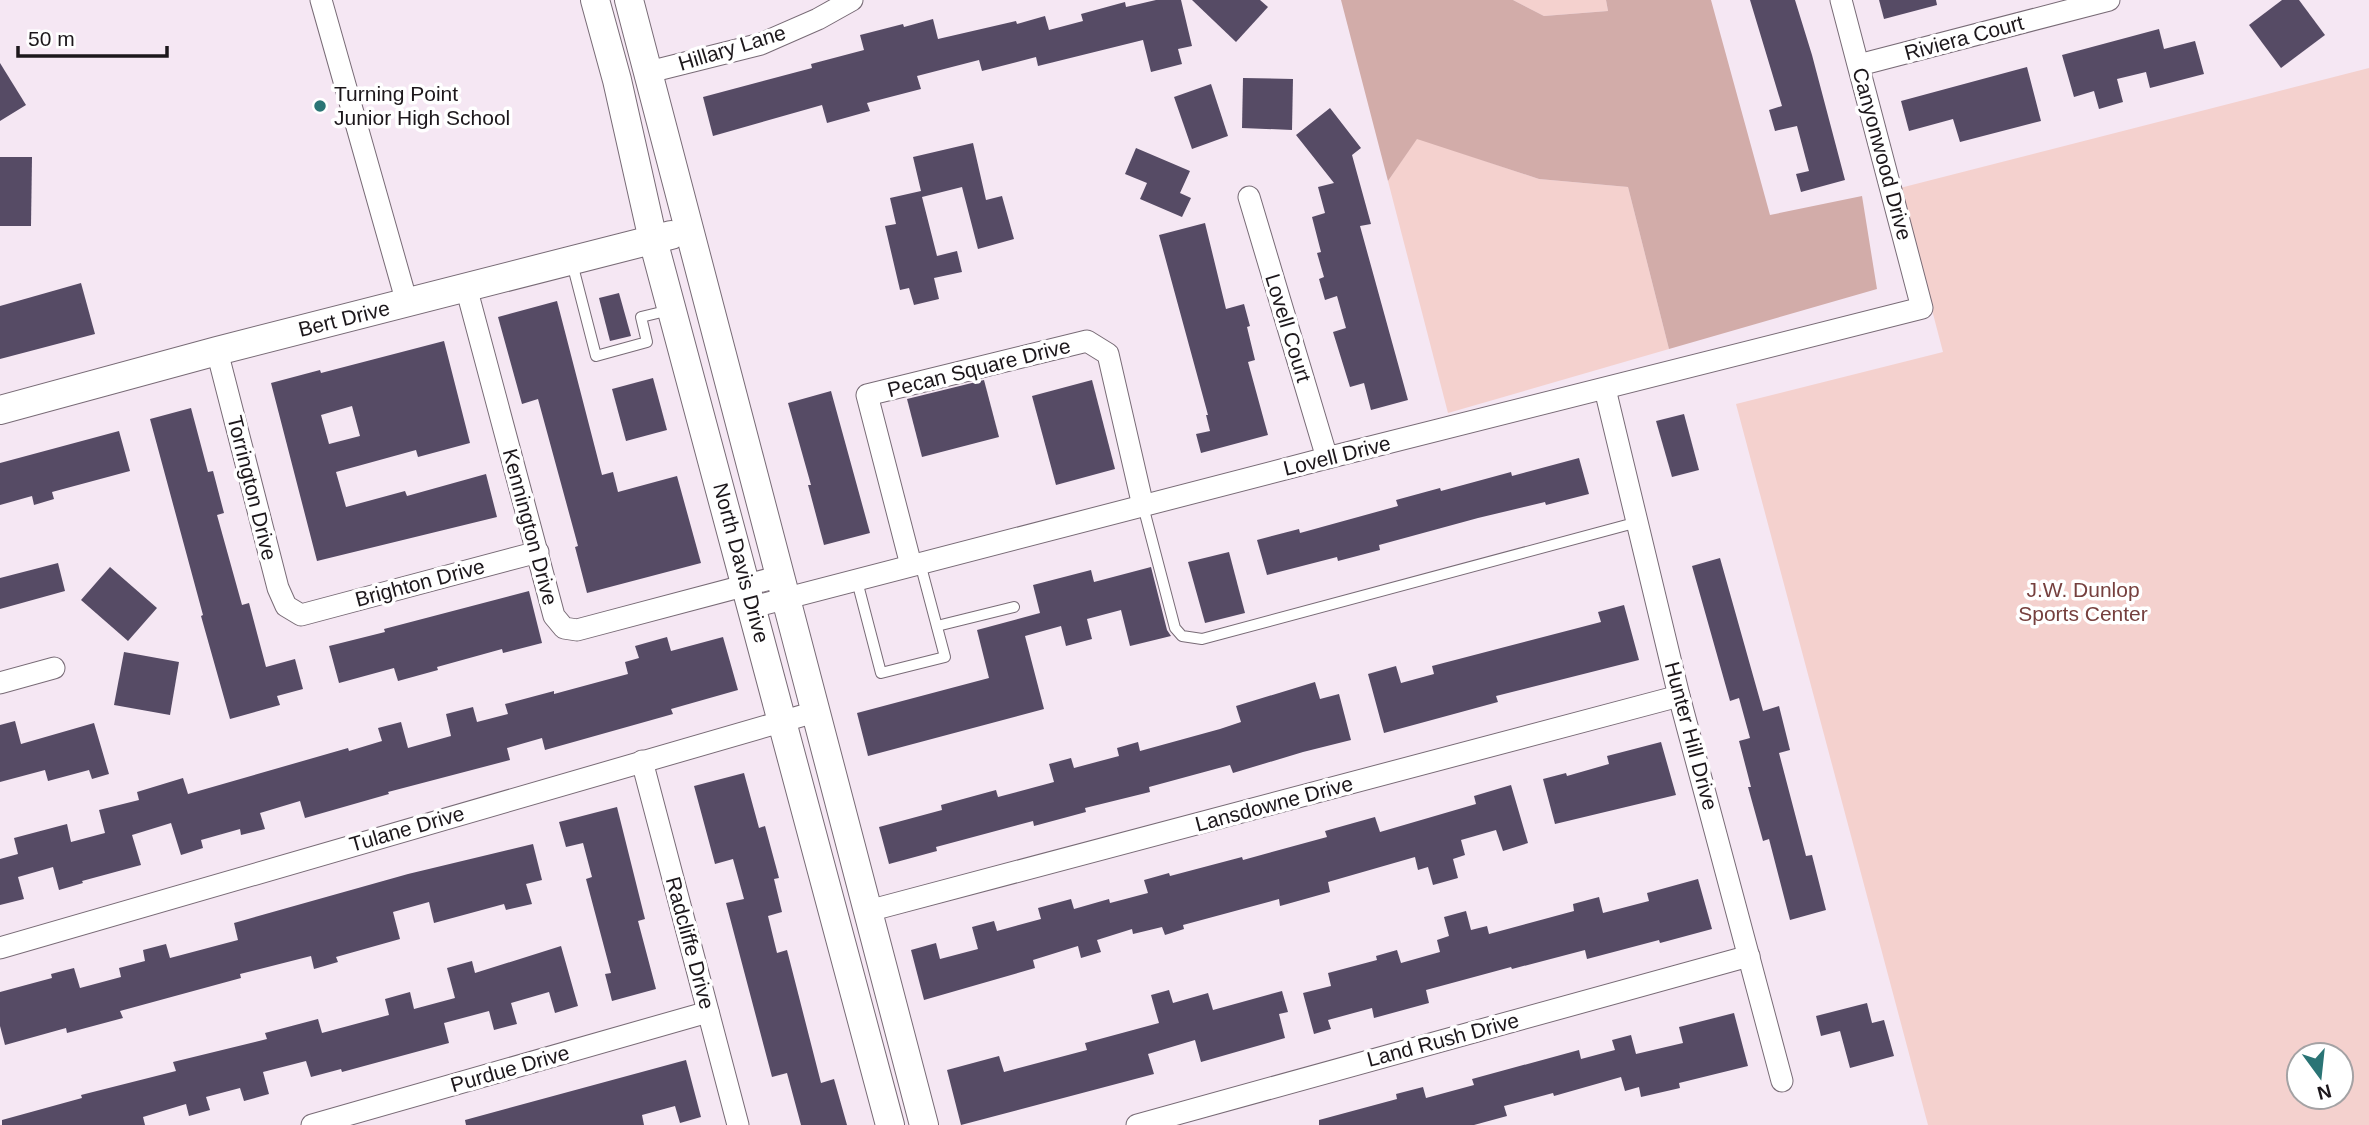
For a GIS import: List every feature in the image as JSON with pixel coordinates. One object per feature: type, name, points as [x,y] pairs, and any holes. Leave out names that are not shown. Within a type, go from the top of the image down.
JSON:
[{"type":"street","points":[[321,0],[407,303]]},
{"type":"street","name":"North Davis Drive","points":[[595,0],[617,80],[653,240],[890,1125]]},
{"type":"street","name":"North Davis Drive","points":[[629,0],[924,1125]]},
{"type":"street","name":"Hillary Lane","points":[[649,72],[761,44],[818,19],[852,0]]},
{"type":"street","name":"Canyonwood Drive","points":[[1841,0],[1922,309]]},
{"type":"street","name":"Riviera Court","points":[[1859,65],[2109,0]]},
{"type":"street","name":"Lovell Court","points":[[1249,197],[1327,458]]},
{"type":"street","name":"Bert Drive","points":[[0,410],[217,351],[572,262],[688,230]]},
{"type":"street","name":"Kennington Drive","points":[[466,288],[554,616],[564,628],[577,630],[750,596]]},
{"type":"street","name":"Lovell Drive","points":[[750,596],[784,587],[857,581],[1327,458],[1922,309]]},
{"type":"street","name":"Pecan Square Drive","points":[[915,564],[867,395],[1087,341],[1108,354],[1143,506]]},
{"type":"street","name":"Torrington Drive","points":[[217,351],[278,589],[286,606],[301,615]]},
{"type":"street","name":"Hunter Hill Drive","points":[[1605,389],[1679,696],[1782,1081]]},
{"type":"street","name":"Brighton Drive","points":[[301,615],[538,552]]},
{"type":"street","points":[[0,683],[54,668]]},
{"type":"street","name":"Lansdowne Drive","points":[[868,911],[1679,696]]},
{"type":"street","name":"Tulane Drive","points":[[0,948],[815,712]]},
{"type":"street","name":"Radcliffe Drive","points":[[642,761],[738,1125]]},
{"type":"street","name":"Land Rush Drive","points":[[1137,1125],[1749,956]]},
{"type":"street","name":"Purdue Drive","points":[[312,1125],[708,1012]]},
{"type":"lane","points":[[572,262],[596,356],[646,342],[641,317],[672,310]]},
{"type":"lane","points":[[1143,506],[1175,628],[1182,636],[1202,639],[1638,522]]},
{"type":"lane","points":[[857,581],[881,673],[945,657],[915,564]]},
{"type":"lane","points":[[937,626],[1014,607]]},
{"type":"green space","points":[[1513,0],[1606,0],[1608,11],[1544,16]]},
{"type":"green space","name":"J.W. Dunlop Sports Center","points":[[2369,68],[2369,1125],[1928,1125],[1736,404],[1943,352],[1900,188]]},
{"type":"green space","points":[[1417,138],[1539,179],[1628,187],[1669,349],[1448,413],[1388,181]]},
{"type":"shaded area","points":[[1341,0],[1513,0],[1544,16],[1608,11],[1606,0],[1711,0],[1770,215],[1862,196],[1877,289],[1669,349],[1628,187],[1539,179],[1417,139],[1388,181]]},
{"type":"building","points":[[1156,0],[1181,0],[1192,46],[1178,49],[1182,64],[1151,72],[1143,40],[1038,66],[1036,57],[982,71],[979,60],[917,76],[921,89],[867,103],[870,111],[827,123],[822,105],[713,136],[703,97],[812,68],[811,64],[864,50],[860,35],[933,19],[938,39],[1045,16],[1049,30],[1083,21],[1081,14],[1125,2],[1126,7]]},
{"type":"building","points":[[1192,0],[1260,0],[1268,7],[1236,42]]},
{"type":"building","points":[[1750,0],[1795,0],[1845,180],[1801,192],[1796,174],[1809,171],[1797,126],[1775,131],[1769,110],[1782,106]]},
{"type":"building","points":[[1879,0],[1936,0],[1937,5],[1884,19]]},
{"type":"building","points":[[2282,0],[2299,0],[2325,35],[2281,68],[2249,25]]},
{"type":"building","points":[[2159,29],[2164,49],[2195,41],[2204,74],[2150,88],[2146,72],[2117,79],[2123,102],[2099,109],[2094,91],[2074,97],[2062,55]]},
{"type":"building","points":[[0,63],[26,105],[0,121]]},
{"type":"building","points":[[2027,67],[2041,121],[1960,142],[1953,119],[1909,131],[1901,101]]},
{"type":"building","points":[[1243,78],[1293,79],[1292,130],[1242,128]]},
{"type":"building","points":[[1211,84],[1228,136],[1192,149],[1174,97]]},
{"type":"building","points":[[1330,108],[1361,148],[1352,155],[1371,224],[1360,226],[1408,400],[1371,410],[1364,383],[1350,387],[1333,332],[1346,328],[1337,296],[1325,300],[1319,279],[1324,277],[1317,253],[1321,252],[1312,217],[1325,213],[1318,187],[1334,183],[1296,135]]},
{"type":"building","points":[[973,143],[986,200],[1002,196],[1014,239],[978,249],[962,187],[922,197],[937,256],[957,251],[962,272],[934,278],[939,299],[914,305],[909,288],[900,290],[885,226],[896,224],[890,198],[921,191],[913,157]]},
{"type":"building","points":[[1136,148],[1190,171],[1180,193],[1191,198],[1182,217],[1140,199],[1147,183],[1125,174]]},
{"type":"building","points":[[0,157],[32,157],[31,226],[0,226]]},
{"type":"building","points":[[1205,223],[1226,309],[1244,304],[1255,360],[1248,362],[1268,435],[1201,453],[1196,434],[1210,431],[1208,415],[1159,235]]},
{"type":"building","points":[[81,283],[95,334],[0,359],[0,306]]},
{"type":"building","points":[[619,293],[631,336],[610,341],[599,298]]},
{"type":"building","points":[[557,301],[602,475],[613,472],[618,492],[677,476],[701,563],[587,593],[575,547],[578,546],[538,399],[522,404],[498,317]]},
{"type":"building","points":[[444,341],[470,443],[418,457],[416,450],[336,472],[346,507],[405,491],[407,496],[486,474],[497,517],[317,561],[271,383],[320,370],[321,373]],"holes":[[[352,406],[360,436],[329,444],[321,415]]]},
{"type":"building","points":[[653,378],[667,430],[626,441],[612,389]]},
{"type":"building","points":[[984,380],[999,437],[922,457],[907,399]]},
{"type":"building","points":[[1092,380],[1115,469],[1056,485],[1032,396]]},
{"type":"building","points":[[831,391],[870,533],[824,545],[808,485],[811,485],[788,403]]},
{"type":"building","points":[[191,408],[208,472],[213,471],[224,513],[217,515],[242,605],[249,603],[266,667],[295,659],[303,689],[277,696],[280,705],[230,719],[150,419]]},
{"type":"building","points":[[1684,414],[1699,470],[1672,477],[1656,421]]},
{"type":"building","points":[[119,431],[130,471],[52,492],[54,499],[34,505],[32,496],[0,505],[0,463]]},
{"type":"building","points":[[1579,458],[1589,494],[1478,518],[1379,545],[1380,550],[1338,561],[1337,557],[1267,575],[1257,540],[1299,529],[1300,533],[1398,506],[1396,500],[1440,488],[1441,491],[1511,472],[1512,476]]},
{"type":"building","points":[[1229,552],[1245,613],[1205,623],[1188,562]]},
{"type":"building","points":[[1720,558],[1763,711],[1779,706],[1790,750],[1779,753],[1806,856],[1812,855],[1826,910],[1790,920],[1769,839],[1763,841],[1748,787],[1751,787],[1739,741],[1750,738],[1739,698],[1730,701],[1692,566]]},
{"type":"building","points":[[58,563],[65,591],[0,609],[0,578]]},
{"type":"building","points":[[110,567],[157,608],[128,641],[81,600]]},
{"type":"building","points":[[1151,567],[1167,630],[1171,636],[1130,646],[1121,610],[1087,619],[1092,639],[1066,646],[1061,626],[1025,636],[1044,709],[868,756],[857,713],[989,678],[977,630],[1040,613],[1033,585],[1091,570],[1094,582]]},
{"type":"building","points":[[529,591],[542,643],[503,653],[502,649],[398,681],[394,668],[339,683],[329,646]]},
{"type":"building","points":[[1624,605],[1639,660],[1496,696],[1498,702],[1384,733],[1368,674],[1396,666],[1401,683],[1434,674],[1432,666],[1601,622],[1598,612]]},
{"type":"building","points":[[667,637],[671,651],[723,637],[738,690],[671,709],[673,714],[545,750],[542,738],[507,748],[510,760],[388,792],[389,794],[305,818],[300,801],[260,813],[265,829],[241,835],[240,829],[201,840],[203,848],[181,855],[171,823],[132,835],[141,865],[59,890],[53,867],[18,877],[24,899],[0,905],[0,859],[18,854],[14,838],[67,824],[71,842],[105,833],[99,810],[139,800],[137,792],[183,778],[188,794],[348,748],[349,751],[382,741],[378,728],[401,722],[408,748],[451,736],[446,714],[473,707],[477,722],[508,714],[505,704],[628,674],[625,662],[639,658],[635,646]]},
{"type":"building","points":[[124,652],[179,662],[170,715],[114,705]]},
{"type":"building","points":[[1315,682],[1320,699],[1339,694],[1351,740],[1233,773],[1230,765],[1149,787],[1150,792],[1085,808],[1086,812],[1034,826],[1033,821],[936,847],[937,851],[889,864],[879,827],[942,810],[941,805],[996,790],[998,797],[1054,782],[1049,764],[1071,758],[1074,768],[1119,756],[1117,748],[1138,742],[1140,751],[1220,729],[1241,722],[1236,706]]},
{"type":"building","points":[[15,721],[21,744],[94,723],[109,774],[92,779],[89,770],[48,781],[45,770],[0,782],[0,725]]},
{"type":"building","points":[[1661,742],[1676,795],[1555,824],[1543,779],[1566,773],[1567,776],[1609,764],[1607,756]]},
{"type":"building","points":[[744,773],[759,828],[765,826],[779,878],[774,879],[782,912],[768,916],[777,953],[787,950],[821,1083],[834,1079],[847,1125],[801,1125],[787,1073],[772,1077],[726,903],[744,899],[733,859],[715,864],[694,786]]},
{"type":"building","points":[[1511,785],[1528,843],[1503,851],[1496,830],[1461,840],[1465,855],[1453,859],[1458,878],[1433,885],[1428,867],[1418,870],[1415,857],[1328,882],[1330,892],[1280,906],[1279,899],[1183,925],[1184,929],[1165,935],[1162,927],[1133,934],[1132,929],[1097,940],[1101,952],[1081,958],[1078,946],[1033,960],[1035,968],[924,1000],[911,950],[936,943],[940,959],[978,949],[972,927],[994,921],[997,931],[1041,919],[1038,908],[1071,899],[1074,909],[1109,899],[1110,903],[1148,893],[1144,880],[1242,857],[1243,860],[1327,837],[1325,831],[1375,817],[1380,832],[1476,804],[1474,796]]},
{"type":"building","points":[[617,807],[645,919],[638,921],[656,989],[612,1001],[605,974],[611,973],[586,879],[592,877],[583,843],[566,847],[559,822]]},
{"type":"building","points":[[533,844],[542,880],[526,884],[532,904],[506,910],[504,904],[434,923],[429,902],[393,912],[400,939],[336,957],[338,962],[314,969],[311,956],[240,974],[241,978],[120,1011],[123,1018],[67,1033],[66,1028],[5,1045],[0,1026],[0,992],[52,978],[51,974],[74,968],[80,988],[121,977],[119,968],[145,961],[143,950],[166,944],[170,958],[238,940],[234,923],[408,874]]},
{"type":"building","points":[[1698,879],[1712,929],[1587,959],[1585,950],[1512,969],[1511,967],[1426,990],[1429,1003],[1374,1018],[1372,1008],[1328,1020],[1331,1029],[1314,1034],[1303,993],[1331,986],[1328,973],[1377,960],[1376,956],[1397,950],[1401,963],[1440,952],[1437,940],[1449,936],[1444,917],[1466,911],[1471,930],[1487,926],[1489,934],[1574,911],[1573,904],[1599,897],[1603,913],[1649,901],[1647,893]]},
{"type":"building","points":[[561,946],[578,1006],[555,1013],[549,992],[511,1003],[517,1024],[494,1030],[489,1011],[444,1023],[449,1043],[342,1072],[341,1069],[311,1077],[306,1061],[263,1072],[269,1094],[244,1101],[240,1088],[206,1097],[210,1110],[189,1116],[186,1104],[143,1117],[145,1125],[2,1125],[2,1120],[82,1098],[81,1095],[176,1071],[173,1062],[267,1039],[265,1033],[318,1019],[322,1033],[389,1015],[385,999],[410,992],[414,1009],[455,998],[447,968],[472,961],[475,973]]},
{"type":"building","points":[[1169,990],[1173,1003],[1208,993],[1213,1010],[1282,991],[1288,1012],[1279,1014],[1285,1038],[1201,1062],[1195,1040],[1148,1054],[1154,1074],[961,1125],[947,1070],[999,1056],[1004,1072],[1087,1050],[1085,1043],[1159,1023],[1151,995]]},
{"type":"building","points":[[1867,1003],[1872,1023],[1884,1020],[1894,1056],[1850,1068],[1840,1031],[1821,1036],[1816,1016]]},
{"type":"building","points":[[1734,1013],[1748,1066],[1679,1083],[1680,1088],[1641,1097],[1639,1087],[1625,1091],[1621,1077],[1554,1096],[1553,1093],[1504,1106],[1507,1116],[1474,1125],[1319,1125],[1319,1120],[1397,1099],[1396,1094],[1423,1087],[1426,1098],[1474,1085],[1472,1079],[1579,1050],[1581,1059],[1615,1050],[1612,1040],[1631,1035],[1636,1054],[1683,1043],[1679,1027]]},
{"type":"building","points":[[686,1060],[701,1117],[680,1123],[675,1106],[642,1115],[644,1125],[466,1125],[465,1120]]},
{"type":"place","name":"Turning Point Junior High School","points":[[320,106]]}]
